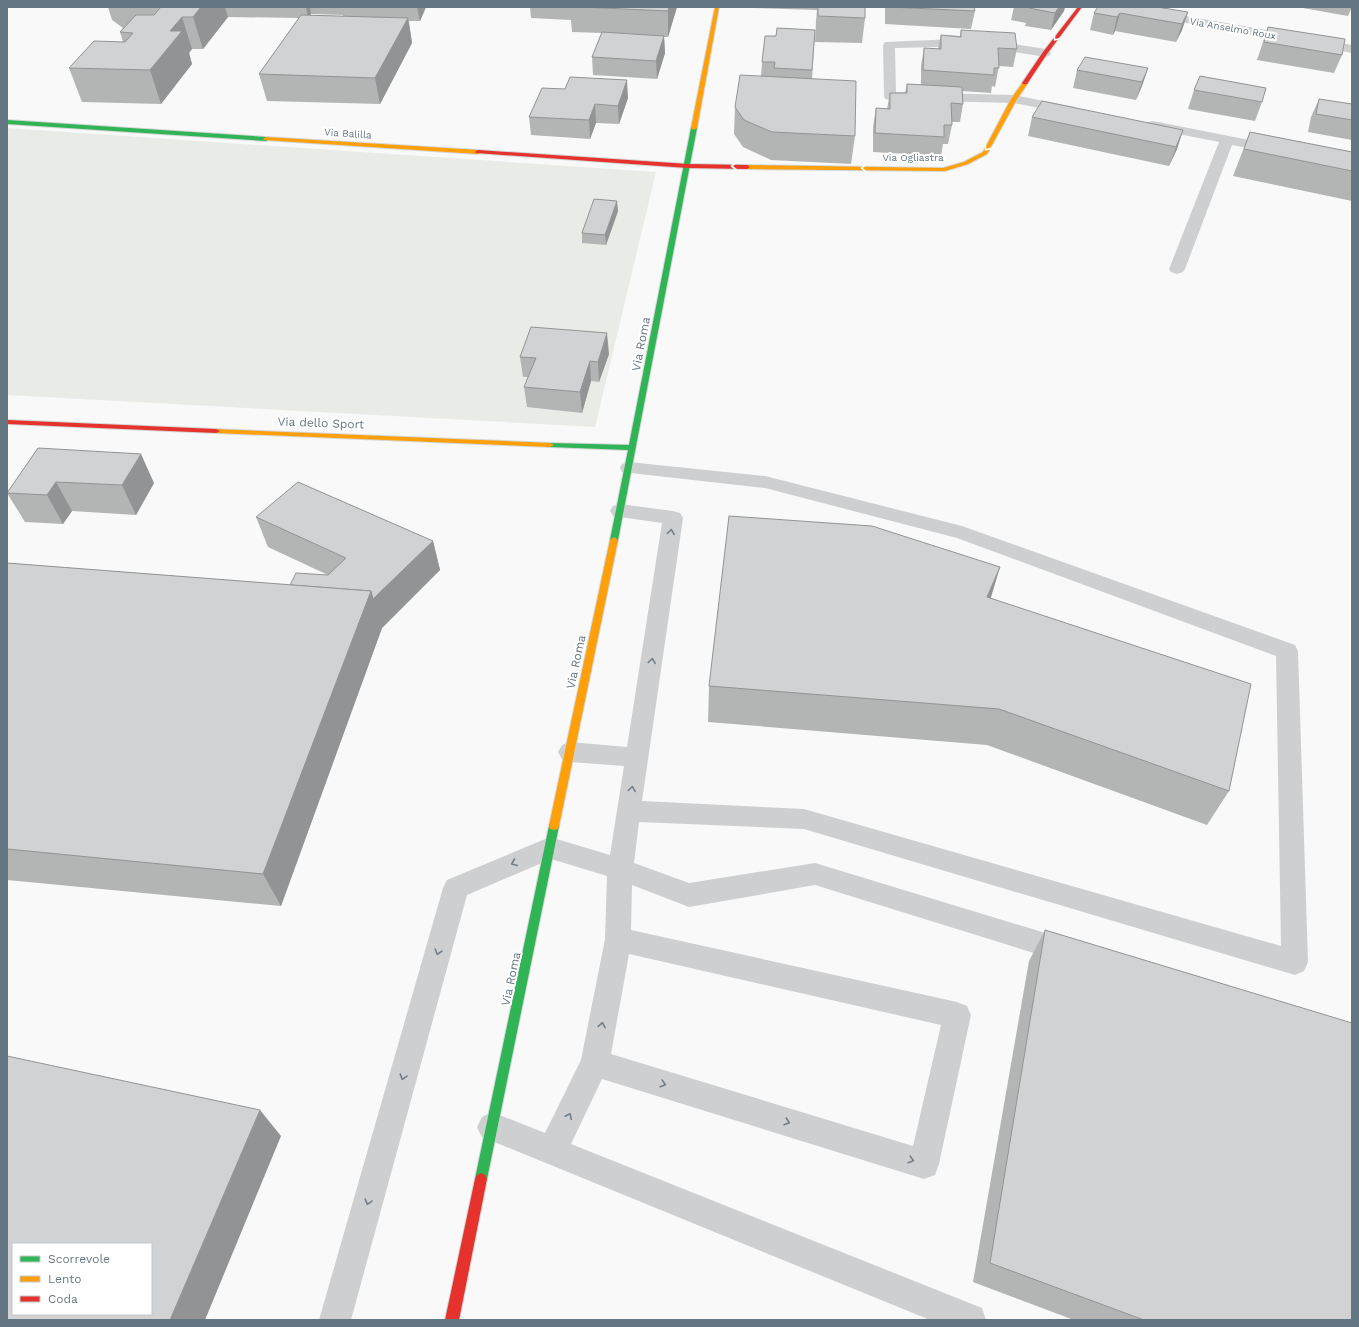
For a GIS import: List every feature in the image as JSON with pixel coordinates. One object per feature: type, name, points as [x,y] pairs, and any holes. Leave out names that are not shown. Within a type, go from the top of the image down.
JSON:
[{"type":"street","name":"Via Roma","points":[[452,1320],[631,458],[688,166],[717,7]]},
{"type":"street","name":"Via Ogliastra","points":[[688,166],[943,170],[966,164],[985,153],[1014,99],[1080,7]]},
{"type":"street","name":"Via Anselmo Roux","points":[[1115,7],[1352,49]]},
{"type":"street","points":[[1046,53],[979,42],[889,45],[890,96],[1014,99],[1081,112]]},
{"type":"street","name":"Via Balilla","points":[[7,122],[688,166]]},
{"type":"street","points":[[1142,123],[1286,151]]},
{"type":"street","points":[[1177,269],[1226,139]]},
{"type":"street","name":"Via dello Sport","points":[[7,422],[631,458]]},
{"type":"street","points":[[629,812],[804,819],[1295,962],[1287,651],[962,532],[765,482],[631,458]]},
{"type":"street","points":[[552,1151],[595,1063],[618,939],[620,869],[673,518],[620,511]]},
{"type":"street","points":[[570,752],[637,758]]},
{"type":"street","points":[[335,1320],[456,888],[550,848],[620,869],[689,895],[815,874],[1087,958]]},
{"type":"street","points":[[595,1063],[924,1164],[957,1015],[618,939]]},
{"type":"street","points":[[492,1127],[970,1320]]},
{"type":"shaded area","points":[[7,128],[656,172],[595,427],[7,395]]},
{"type":"building","points":[[161,7],[201,7],[193,17],[182,17],[170,31],[182,31],[150,70],[69,68],[94,41],[125,42],[133,33],[120,32],[136,15],[154,15]]},
{"type":"building","points":[[580,7],[669,7],[668,11]]},
{"type":"building","points":[[818,7],[865,7],[865,18],[818,16]]},
{"type":"building","points":[[889,7],[974,7],[975,11]]},
{"type":"building","points":[[1059,7],[1055,13],[1029,8]]},
{"type":"building","points":[[1098,7],[1157,7],[1188,12],[1182,24],[1120,13],[1117,17],[1094,13]]},
{"type":"building","points":[[301,15],[408,18],[375,78],[259,74]]},
{"type":"building","points":[[1268,27],[1345,39],[1342,55],[1264,42]]},
{"type":"building","points":[[777,28],[815,30],[812,70],[774,68],[775,62],[762,62],[765,36],[776,36]]},
{"type":"building","points":[[961,30],[1015,33],[1017,49],[998,48],[999,68],[994,68],[994,75],[923,70],[924,48],[941,49],[941,35],[961,37]]},
{"type":"building","points":[[602,32],[664,36],[656,61],[592,57]]},
{"type":"building","points":[[1085,57],[1148,68],[1142,82],[1077,70]]},
{"type":"building","points":[[740,75],[856,81],[855,136],[772,132],[744,120],[735,107]]},
{"type":"building","points":[[1200,76],[1266,88],[1262,102],[1194,90]]},
{"type":"building","points":[[570,77],[627,80],[618,106],[595,104],[589,120],[529,117],[542,88],[565,89]]},
{"type":"building","points":[[907,84],[962,87],[963,104],[951,103],[952,125],[944,125],[944,137],[875,133],[876,108],[890,109],[890,93],[907,93]]},
{"type":"building","points":[[1319,99],[1352,104],[1352,120],[1316,114]]},
{"type":"building","points":[[1042,101],[1183,130],[1176,147],[1032,117]]},
{"type":"building","points":[[1250,132],[1352,152],[1352,171],[1244,149]]},
{"type":"building","points":[[594,199],[617,201],[605,235],[582,233]]},
{"type":"building","points":[[531,327],[607,333],[598,362],[590,361],[580,392],[524,387],[536,358],[520,357]]},
{"type":"building","points":[[38,448],[141,454],[122,485],[56,482],[47,495],[7,493]]},
{"type":"building","points":[[298,482],[433,541],[373,599],[371,591],[290,585],[296,573],[328,575],[346,558],[256,517]]},
{"type":"building","points":[[729,516],[872,526],[1000,567],[987,597],[1251,684],[1229,791],[999,709],[709,686]]},
{"type":"building","points":[[7,563],[371,591],[263,874],[7,849]]},
{"type":"building","points":[[1045,930],[1352,1023],[1352,1320],[1144,1320],[990,1263]]},
{"type":"building","points":[[7,1056],[260,1110],[170,1320],[7,1320]]},
{"type":"traffic: fast","points":[[7,122],[266,139]]},
{"type":"traffic: fast","points":[[614,540],[694,128]]},
{"type":"traffic: fast","points":[[550,445],[633,448]]},
{"type":"traffic: fast","points":[[481,1179],[554,826]]},
{"type":"traffic: slow","points":[[694,128],[717,7]]},
{"type":"traffic: slow","points":[[747,167],[943,170],[966,163],[985,153],[1014,99],[1025,83]]},
{"type":"traffic: slow","points":[[266,139],[478,152]]},
{"type":"traffic: slow","points":[[216,431],[550,445]]},
{"type":"traffic: slow","points":[[554,826],[614,540]]},
{"type":"traffic: jam","points":[[1025,83],[1045,53],[1080,7]]},
{"type":"traffic: jam","points":[[478,152],[688,166],[747,167]]},
{"type":"traffic: jam","points":[[7,422],[216,431]]},
{"type":"traffic: jam","points":[[452,1320],[481,1179]]}]
